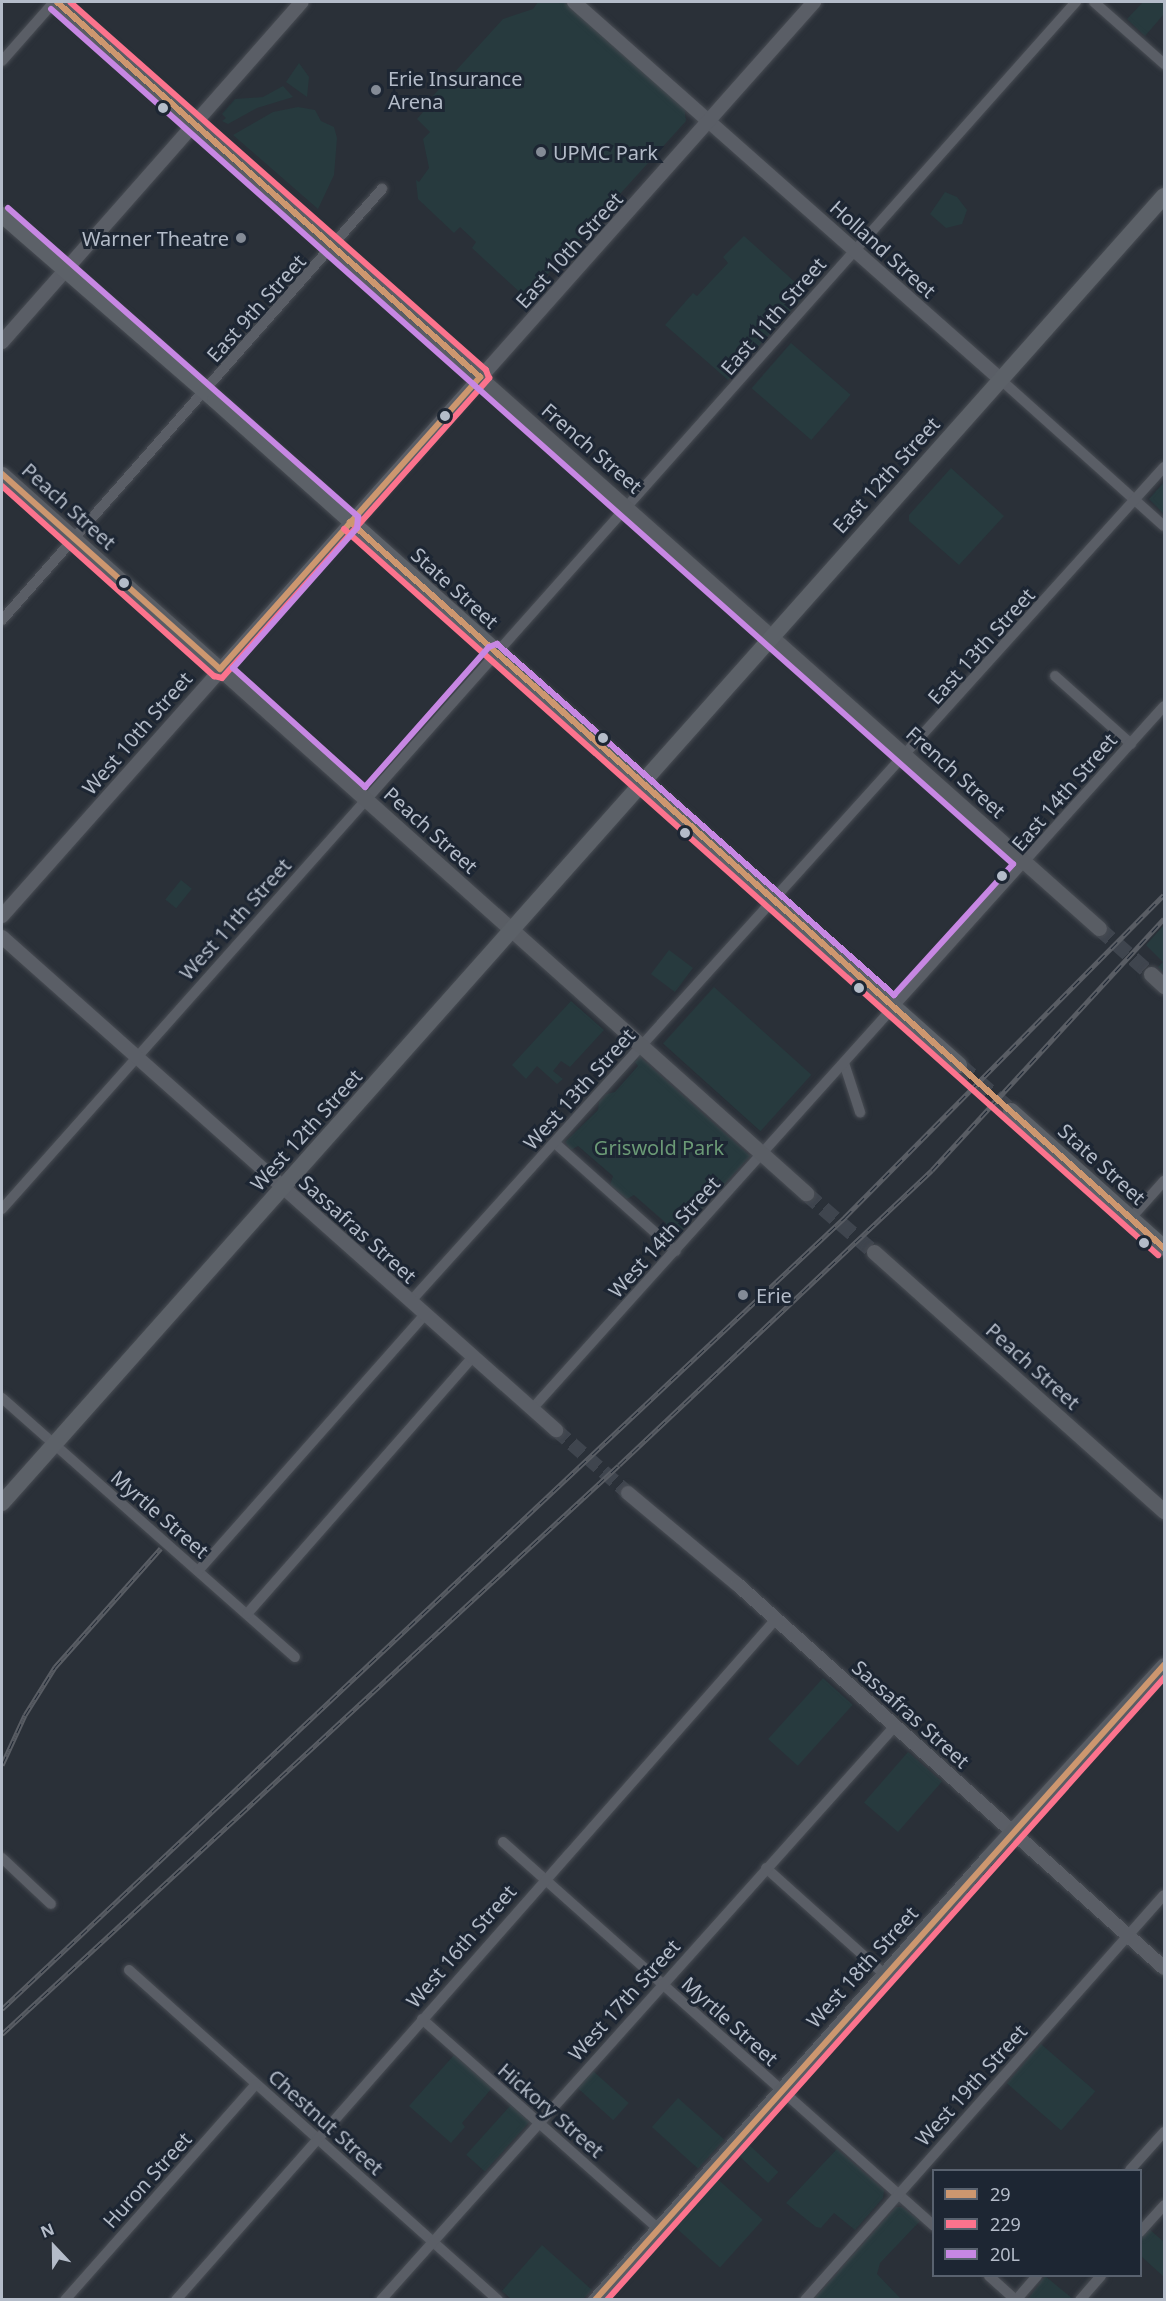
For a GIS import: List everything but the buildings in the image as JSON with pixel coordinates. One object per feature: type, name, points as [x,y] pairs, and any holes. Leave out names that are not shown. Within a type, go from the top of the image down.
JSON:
[{"type":"main road","name":"French Street","points":[[56,2],[195,123],[1099,928]]},
{"type":"main road","name":"East 12th Street","points":[[642,783],[1164,196]]},
{"type":"main road","name":"State Street","points":[[2,215],[205,392],[959,1065]]},
{"type":"main road","name":"Peach Street","points":[[2,474],[510,932],[806,1194]]},
{"type":"main road","name":"West 12th Street","points":[[2,1503],[642,783]]},
{"type":"main road","points":[[1151,974],[1164,986]]},
{"type":"main road","name":"State Street","points":[[1011,1112],[1164,1248]]},
{"type":"main road","name":"Peach Street","points":[[874,1252],[1164,1511]]},
{"type":"main road","name":"West 18th Street","points":[[595,2300],[1013,1830],[1164,1665]]},
{"type":"street","points":[[2,61],[56,2]]},
{"type":"street","points":[[2,342],[302,2]]},
{"type":"street","name":"Holland Street","points":[[574,2],[1164,526]]},
{"type":"street","name":"East 10th Street","points":[[351,522],[814,2]]},
{"type":"street","name":"East 11th Street","points":[[496,653],[1076,2]]},
{"type":"street","points":[[1094,2],[1164,64]]},
{"type":"street","name":"East 9th Street","points":[[2,621],[382,189]]},
{"type":"street","name":"East 13th Street","points":[[774,901],[1164,468]]},
{"type":"street","name":"West 10th Street","points":[[2,916],[351,522]]},
{"type":"street","name":"West 11th Street","points":[[2,1209],[496,653]]},
{"type":"street","points":[[1055,676],[1131,744]]},
{"type":"street","name":"East 14th Street","points":[[895,1008],[1164,706]]},
{"type":"street","name":"West 13th Street","points":[[410,1302],[774,901]]},
{"type":"street","name":"Sassafras Street","points":[[2,937],[556,1430]]},
{"type":"street","name":"West 14th Street","points":[[532,1409],[895,1008]]},
{"type":"street","points":[[844,1063],[860,1112]]},
{"type":"street","points":[[555,1143],[676,1251]]},
{"type":"street","points":[[1131,1218],[1164,1181]]},
{"type":"street","points":[[198,1571],[424,1314]]},
{"type":"street","points":[[246,1614],[472,1357]]},
{"type":"street","name":"Myrtle Street","points":[[2,1398],[295,1657]]},
{"type":"street","name":"Sassafras Street","points":[[628,1493],[776,1619],[1164,1968]]},
{"type":"street","name":"West 16th Street","points":[[176,2300],[319,2139],[543,1879],[776,1619]]},
{"type":"street","name":"West 17th Street","points":[[381,2300],[537,2123],[895,1726]]},
{"type":"street","name":"Myrtle Street","points":[[503,1842],[932,2225]]},
{"type":"street","points":[[2,1858],[51,1904]]},
{"type":"street","points":[[766,1868],[884,1974]]},
{"type":"street","name":"West 19th Street","points":[[805,2300],[1164,1895]]},
{"type":"street","name":"Chestnut Street","points":[[129,1970],[498,2300]]},
{"type":"street","name":"Hickory Street","points":[[422,2019],[657,2228]]},
{"type":"street","name":"Huron Street","points":[[65,2300],[256,2084]]},
{"type":"street","points":[[1131,2169],[1164,2132]]},
{"type":"street","points":[[1142,2230],[1164,2205]]},
{"type":"street","points":[[990,2277],[1016,2299],[1037,2277]]},
{"type":"street","points":[[1080,2300],[1100,2277]]},
{"type":"green space","name":"UPMC Park","points":[[538,2],[564,2],[684,106],[686,121],[526,298],[472,248],[476,242],[460,227],[454,233],[418,199],[416,180],[419,182],[429,168],[423,139],[430,132],[417,119],[423,112],[421,109],[503,19],[533,9]]},
{"type":"green space","points":[[1143,2],[1164,2],[1164,14],[1145,36],[1127,19]]},
{"type":"green space","points":[[299,63],[309,77],[307,97],[286,82]]},
{"type":"green space","points":[[283,86],[293,97],[257,108],[228,124],[222,121],[226,118],[222,114],[235,99],[263,97]]},
{"type":"green space","points":[[298,107],[315,110],[321,121],[334,127],[337,138],[334,175],[318,209],[233,135],[273,112]]},
{"type":"green space","points":[[945,192],[957,197],[967,210],[962,224],[946,228],[930,214]]},
{"type":"green space","points":[[744,236],[807,293],[728,380],[665,325],[693,293],[697,296],[728,263],[723,257]]},
{"type":"green space","points":[[791,343],[851,395],[811,440],[752,388]]},
{"type":"green space","points":[[951,468],[1004,516],[959,565],[909,521],[909,515]]},
{"type":"green space","points":[[1164,482],[1164,514],[1149,499]]},
{"type":"green space","points":[[181,880],[192,889],[176,908],[165,899]]},
{"type":"green space","points":[[1164,925],[1164,973],[1158,967],[1163,962],[1146,945]]},
{"type":"green space","points":[[669,950],[693,968],[675,992],[651,974]]},
{"type":"green space","points":[[714,987],[811,1075],[760,1131],[663,1043]]},
{"type":"green space","points":[[571,1001],[604,1030],[570,1067],[561,1061],[553,1071],[563,1079],[557,1084],[537,1066],[526,1079],[512,1065]]},
{"type":"green space","name":"Griswold Park","points":[[640,1057],[750,1156],[674,1240],[663,1231],[666,1223],[634,1195],[627,1199],[610,1185],[613,1176],[578,1146],[571,1150],[565,1142],[598,1110],[599,1102],[607,1094],[615,1092],[638,1066],[635,1062]]},
{"type":"green space","points":[[823,1678],[853,1705],[798,1766],[768,1739]]},
{"type":"green space","points":[[908,1752],[942,1782],[898,1832],[864,1803]]},
{"type":"green space","points":[[1041,2044],[1095,2091],[1061,2130],[1007,2083]]},
{"type":"green space","points":[[454,2055],[492,2088],[462,2123],[465,2127],[451,2143],[409,2106]]},
{"type":"green space","points":[[593,2071],[629,2103],[613,2120],[578,2088]]},
{"type":"green space","points":[[678,2098],[724,2139],[698,2168],[652,2127]]},
{"type":"green space","points":[[511,2105],[530,2122],[485,2172],[466,2155]]},
{"type":"green space","points":[[744,2140],[778,2172],[768,2183],[734,2151]]},
{"type":"green space","points":[[837,2149],[884,2190],[883,2198],[855,2230],[834,2213],[821,2228],[816,2227],[786,2203]]},
{"type":"green space","points":[[713,2175],[763,2220],[720,2267],[670,2223]]},
{"type":"green space","points":[[896,2207],[902,2207],[920,2221],[880,2263],[877,2274],[901,2299],[814,2299]]},
{"type":"green space","points":[[1149,2229],[1164,2242],[1164,2277],[1142,2257],[1142,2237]]},
{"type":"green space","points":[[542,2245],[592,2290],[583,2299],[511,2299],[502,2291]]},
{"type":"green space","points":[[1046,2277],[1073,2299],[1028,2299]]},
{"type":"tunnel","points":[[1099,928],[1151,974]]},
{"type":"tunnel","points":[[959,1065],[1011,1111]]},
{"type":"tunnel","points":[[806,1193],[874,1252]]},
{"type":"tunnel","points":[[556,1430],[628,1493]]},
{"type":"railway","points":[[2,2009],[845,1217],[1164,895]]},
{"type":"railway","points":[[2,2034],[619,1465],[932,1170],[1164,919]]},
{"type":"railway","points":[[2,1765],[25,1715],[55,1667],[161,1548]]},
{"type":"transit line","name":"29","points":[[2,474],[220,669],[480,377],[57,2]]},
{"type":"transit line","name":"229","points":[[2,486],[214,676],[222,678],[489,378],[486,370],[70,2]]},
{"type":"transit line","name":"20L","points":[[8,208],[358,517],[357,528],[233,668],[365,787],[489,647],[497,644],[894,995],[1013,864],[51,9]]},
{"type":"transit line","name":"29","points":[[350,522],[1164,1248]]},
{"type":"transit line","name":"229","points":[[344,529],[1158,1255]]},
{"type":"transit line","name":"29","points":[[595,2300],[1164,1665]]},
{"type":"transit line","name":"229","points":[[607,2300],[1164,1678]]},
{"type":"place","name":"Erie Insurance Arena","points":[[376,90]]},
{"type":"place","name":"UPMC Park","points":[[541,152]]},
{"type":"place","name":"Warner Theatre","points":[[241,238]]},
{"type":"place","name":"Erie","points":[[743,1295]]}]
